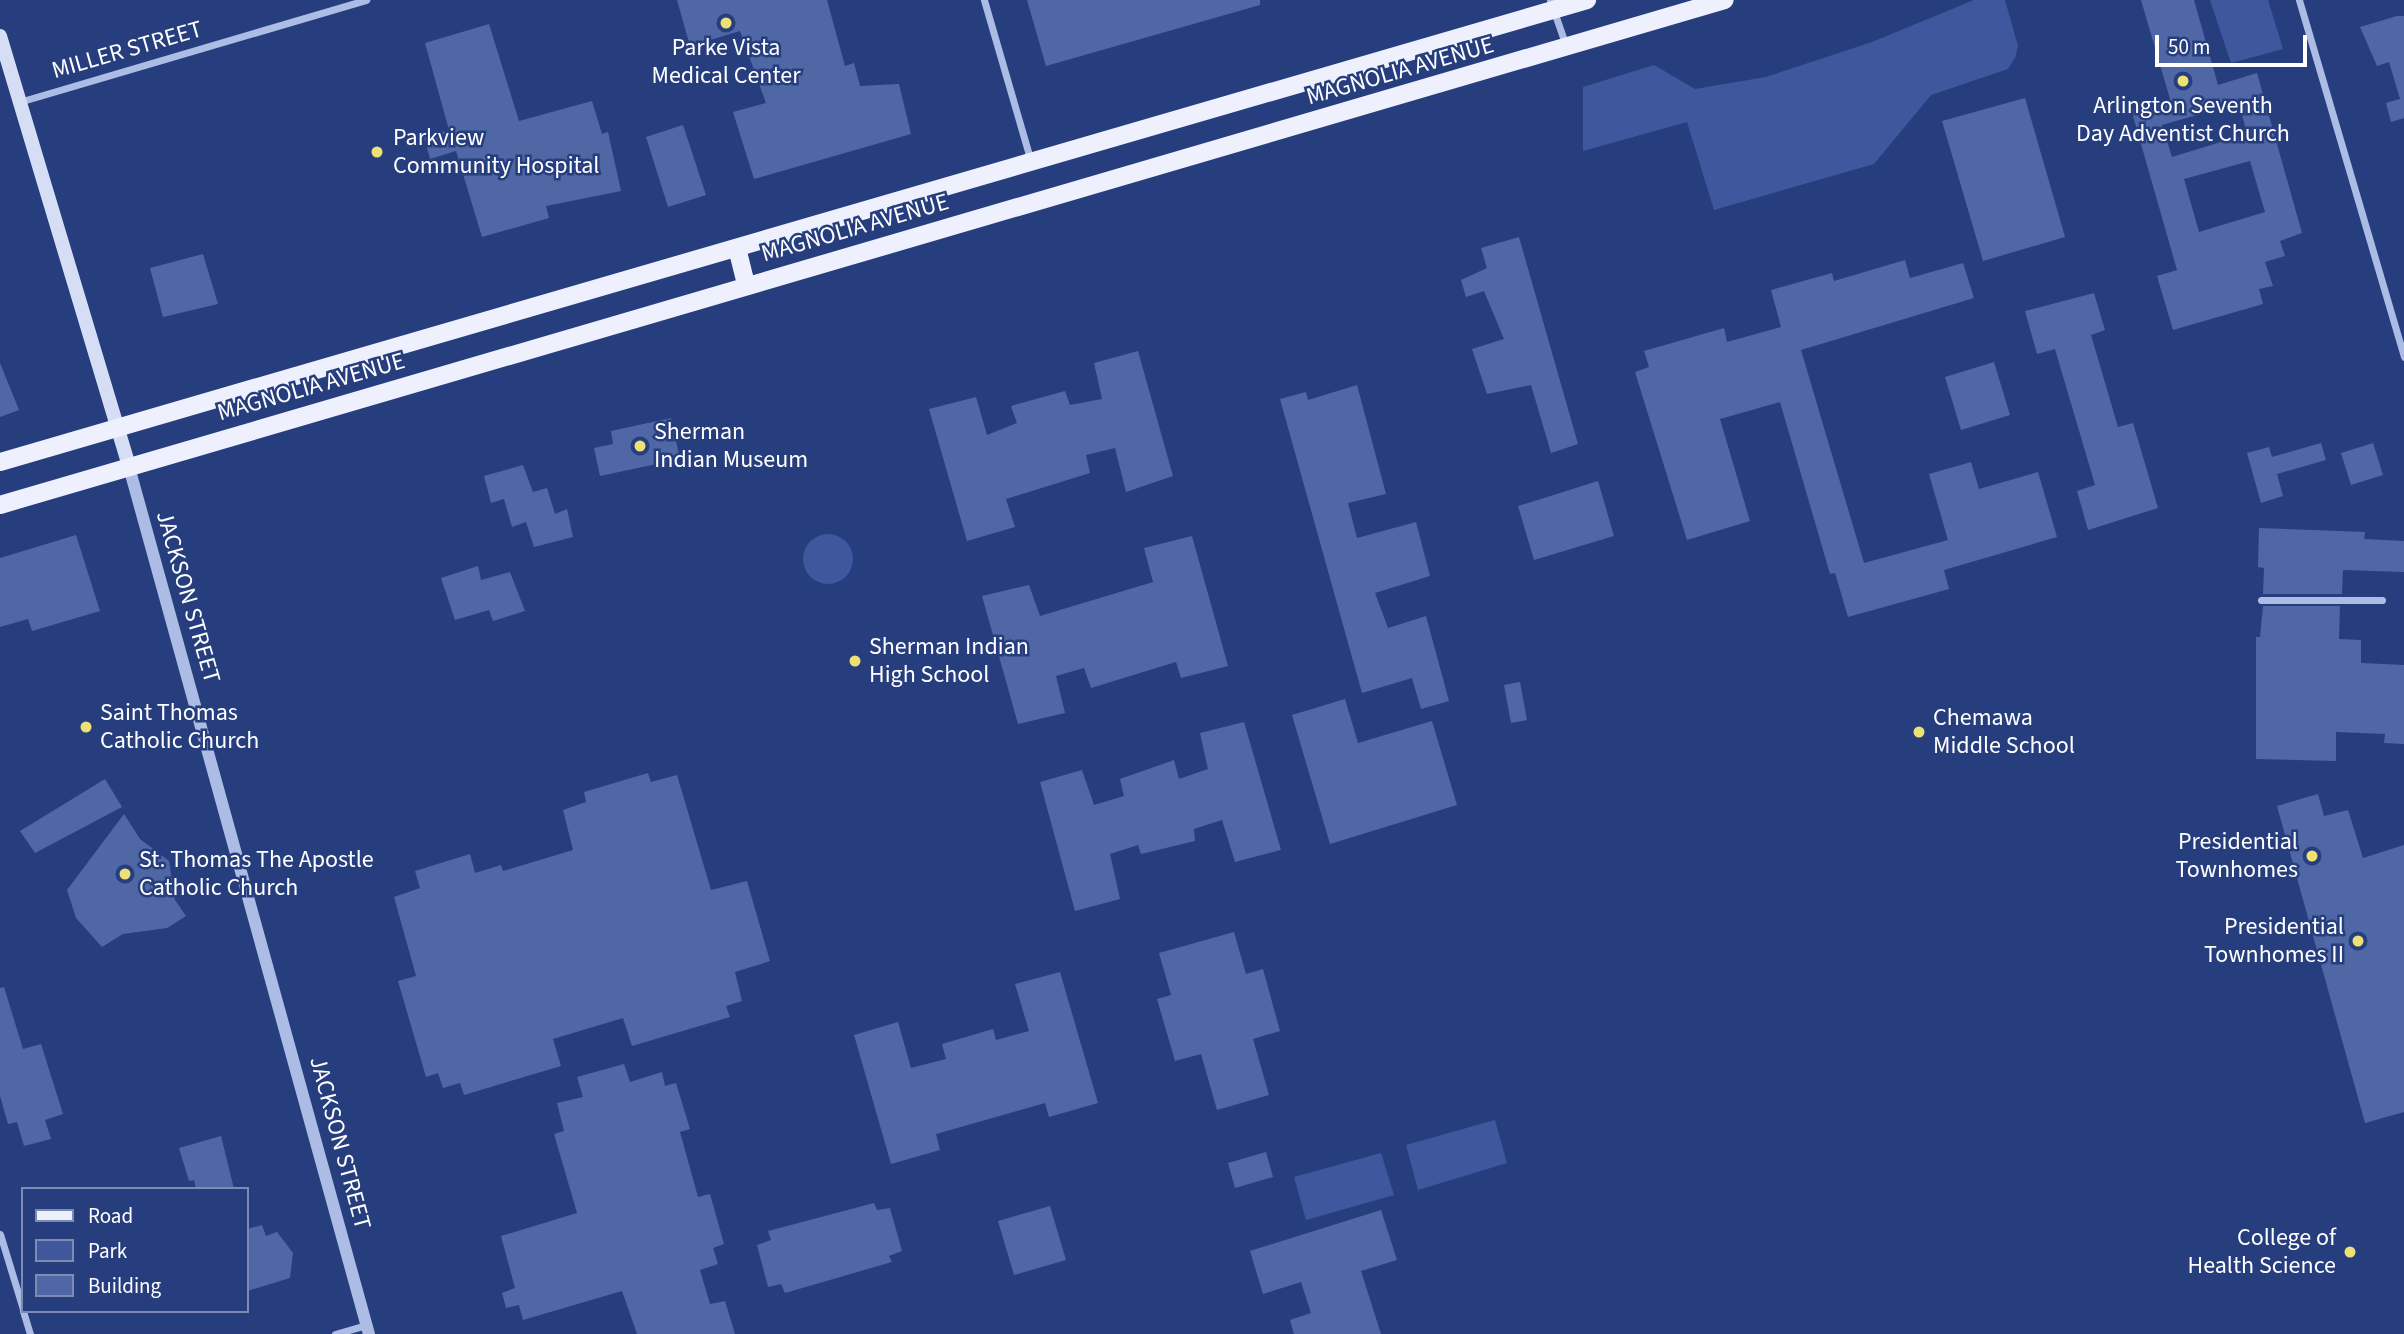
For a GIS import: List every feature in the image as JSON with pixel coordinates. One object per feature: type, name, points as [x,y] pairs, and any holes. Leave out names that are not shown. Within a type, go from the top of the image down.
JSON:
[{"type":"main road","name":"MAGNOLIA AVENUE","points":[[0,463],[1031,163],[1552,5],[1587,0]]},
{"type":"main road","name":"MAGNOLIA AVENUE","points":[[0,505],[1725,0]]},
{"type":"main road","name":"JACKSON STREET","points":[[0,37],[129,467]]},
{"type":"main road","points":[[737,248],[746,285]]},
{"type":"street","name":"MILLER STREET","points":[[19,102],[366,0]]},
{"type":"street","points":[[984,0],[1031,163]]},
{"type":"street","points":[[2299,0],[2404,357]]},
{"type":"street","points":[[1552,5],[1566,47]]},
{"type":"street","name":"JACKSON STREET","points":[[129,467],[368,1329]]},
{"type":"street","points":[[2261,600],[2382,600]]},
{"type":"street","points":[[0,1234],[21,1303]]},
{"type":"street","points":[[24,1313],[30,1334]]},
{"type":"street","points":[[335,1334],[368,1329]]},
{"type":"green space","points":[[1974,0],[2005,0],[2018,46],[2015,58],[2008,69],[1931,95],[1874,164],[1714,210],[1687,122],[1583,151],[1583,87],[1654,65],[1695,89],[1766,77],[1872,42]]},
{"type":"green space","points":[[2210,0],[2268,0],[2283,49],[2231,63]]},
{"type":"green space","points":[[828,534],[845,542],[853,559],[845,576],[828,584],[811,576],[803,559],[811,542]]},
{"type":"green space","points":[[1495,1120],[1507,1163],[1418,1190],[1406,1145]]},
{"type":"green space","points":[[1381,1153],[1394,1195],[1306,1220],[1294,1177]]},
{"type":"building","points":[[677,0],[827,0],[845,66],[854,63],[860,86],[899,84],[911,134],[754,179],[733,112],[766,103],[740,31],[690,46]]},
{"type":"building","points":[[1027,0],[1260,0],[1260,5],[1046,66]]},
{"type":"building","points":[[2141,0],[2194,0],[2218,85],[2257,73],[2302,233],[2280,241],[2285,256],[2265,262],[2273,286],[2259,289],[2263,304],[2173,330],[2157,276],[2177,270],[2131,109],[2170,99]],"holes":[[[2239,103],[2247,134],[2172,157],[2162,125]],[[2250,161],[2265,212],[2199,232],[2184,179]]]},
{"type":"building","points":[[2404,16],[2404,118],[2391,122],[2386,103],[2400,99],[2389,62],[2377,66],[2360,27]]},
{"type":"building","points":[[489,24],[519,121],[592,101],[602,134],[608,132],[621,191],[546,206],[549,218],[482,237],[456,151],[430,159],[424,137],[449,130],[425,43]]},
{"type":"building","points":[[2025,98],[2065,237],[1983,261],[1942,121]]},
{"type":"building","points":[[683,125],[706,195],[668,207],[646,137]]},
{"type":"building","points":[[1519,237],[1578,444],[1551,453],[1531,385],[1487,394],[1472,349],[1504,339],[1484,291],[1466,297],[1461,280],[1487,268],[1481,248]]},
{"type":"building","points":[[203,254],[218,304],[163,317],[150,268]]},
{"type":"building","points":[[1905,260],[1910,278],[1963,263],[1974,298],[1801,350],[1864,563],[1948,540],[1929,474],[1971,462],[1979,489],[2038,472],[2057,537],[1944,570],[1949,589],[1848,617],[1835,573],[1830,574],[1780,402],[1720,419],[1750,521],[1687,540],[1635,372],[1649,367],[1644,351],[1724,328],[1727,342],[1781,327],[1771,290],[1832,273],[1834,281]]},
{"type":"building","points":[[2094,293],[2105,330],[2091,335],[2118,427],[2133,423],[2158,508],[2088,530],[2077,491],[2095,485],[2055,349],[2037,354],[2025,311]]},
{"type":"building","points":[[1138,351],[1173,476],[1126,492],[1115,448],[1086,455],[1090,473],[1006,499],[1015,527],[967,541],[929,409],[976,397],[987,435],[1017,423],[1011,406],[1065,391],[1070,405],[1102,399],[1094,363]]},
{"type":"building","points":[[1994,362],[2010,415],[1961,430],[1945,377]]},
{"type":"building","points":[[0,363],[19,410],[0,417]]},
{"type":"building","points":[[1357,385],[1386,494],[1348,503],[1357,538],[1416,522],[1430,576],[1375,593],[1388,628],[1426,616],[1449,701],[1421,709],[1412,678],[1362,693],[1280,399],[1306,392],[1308,400]]},
{"type":"building","name":"Sherman Indian Museum","points":[[671,418],[680,459],[600,476],[594,448],[613,444],[611,431]]},
{"type":"building","points":[[2321,443],[2326,460],[2277,474],[2283,496],[2261,503],[2247,453],[2269,447],[2272,457]]},
{"type":"building","points":[[2373,443],[2383,475],[2351,485],[2341,453]]},
{"type":"building","points":[[523,465],[533,492],[547,488],[555,514],[567,509],[573,537],[534,547],[526,522],[512,527],[504,499],[491,503],[484,476]]},
{"type":"building","points":[[1598,481],[1614,536],[1534,560],[1518,506]]},
{"type":"building","points":[[2259,528],[2365,532],[2364,539],[2404,541],[2404,572],[2343,570],[2342,594],[2263,594],[2264,568],[2258,567]]},
{"type":"building","points":[[76,535],[100,611],[32,631],[28,619],[0,627],[0,558]]},
{"type":"building","points":[[1192,536],[1228,666],[1181,678],[1176,662],[1091,688],[1084,668],[1056,676],[1065,713],[1018,724],[982,596],[1029,585],[1040,616],[1153,582],[1144,548]]},
{"type":"building","points":[[478,566],[481,580],[510,572],[525,611],[493,621],[489,610],[455,620],[441,578]]},
{"type":"building","points":[[2263,606],[2340,606],[2339,639],[2361,640],[2361,663],[2404,665],[2404,744],[2384,743],[2385,734],[2336,732],[2336,761],[2256,759],[2256,637],[2260,637]]},
{"type":"building","points":[[1520,682],[1527,720],[1511,723],[1504,685]]},
{"type":"building","points":[[1345,699],[1358,743],[1432,721],[1457,805],[1330,844],[1292,715]]},
{"type":"building","points":[[1244,722],[1281,850],[1235,862],[1222,820],[1194,829],[1195,841],[1141,854],[1138,845],[1110,854],[1120,899],[1075,911],[1040,782],[1082,770],[1094,805],[1124,796],[1120,779],[1174,760],[1179,779],[1208,769],[1200,733]]},
{"type":"building","points":[[648,773],[651,782],[677,775],[711,890],[747,881],[770,961],[735,972],[742,1001],[726,1006],[730,1017],[632,1046],[623,1018],[553,1039],[561,1066],[464,1095],[460,1083],[443,1088],[438,1073],[426,1077],[398,981],[416,976],[394,897],[420,888],[415,871],[470,854],[475,873],[501,865],[503,871],[573,850],[563,810],[586,802],[584,792]]},
{"type":"building","points":[[105,779],[122,807],[35,853],[20,831]]},
{"type":"building","points":[[2318,794],[2324,816],[2348,810],[2363,858],[2404,845],[2404,1112],[2365,1123],[2277,806]]},
{"type":"building","name":"St. Thomas The Apostle Catholic Church","points":[[124,814],[140,839],[169,861],[175,900],[186,916],[167,928],[123,934],[102,947],[76,918],[67,890]]},
{"type":"building","points":[[1234,932],[1246,974],[1263,969],[1280,1031],[1253,1039],[1269,1095],[1217,1110],[1201,1054],[1175,1061],[1157,999],[1171,995],[1159,953]]},
{"type":"building","points":[[1060,972],[1098,1103],[1049,1117],[1045,1103],[936,1134],[940,1150],[891,1164],[854,1035],[898,1022],[911,1068],[946,1059],[942,1044],[993,1029],[996,1040],[1029,1031],[1015,984]]},
{"type":"building","points":[[4,987],[23,1049],[41,1044],[63,1114],[45,1120],[51,1139],[24,1146],[17,1122],[8,1124],[0,1096],[0,988]]},
{"type":"building","points":[[624,1064],[630,1082],[662,1072],[665,1086],[676,1083],[690,1129],[680,1132],[698,1197],[710,1194],[724,1244],[713,1248],[718,1264],[700,1270],[710,1304],[725,1301],[735,1334],[637,1334],[622,1291],[523,1320],[519,1305],[506,1308],[502,1293],[515,1288],[501,1236],[577,1213],[554,1134],[564,1131],[557,1103],[583,1097],[577,1077]]},
{"type":"building","points":[[221,1136],[234,1187],[196,1187],[194,1180],[189,1181],[179,1148]]},
{"type":"building","points":[[1266,1152],[1273,1177],[1235,1188],[1228,1163]]},
{"type":"building","points":[[874,1203],[877,1210],[890,1208],[902,1251],[889,1256],[892,1262],[785,1293],[781,1284],[768,1287],[757,1245],[771,1240],[768,1231]]},
{"type":"building","points":[[1050,1206],[1066,1260],[1014,1275],[998,1221]]},
{"type":"building","points":[[1381,1210],[1397,1260],[1361,1271],[1381,1334],[1294,1334],[1290,1320],[1311,1313],[1301,1282],[1263,1294],[1250,1251]]},
{"type":"building","points":[[262,1225],[266,1236],[277,1232],[293,1253],[290,1278],[248,1291],[248,1229]]},
{"type":"place","name":"Parke Vista Medical Center","points":[[726,23]]},
{"type":"place","name":"Arlington Seventh Day Adventist Church","points":[[2183,81]]},
{"type":"place","name":"Parkview Community Hospital","points":[[377,152]]},
{"type":"place","name":"Sherman Indian Museum","points":[[640,446]]},
{"type":"place","name":"Sherman Indian High School","points":[[855,661]]},
{"type":"place","name":"Saint Thomas Catholic Church","points":[[86,727]]},
{"type":"place","name":"Chemawa Middle School","points":[[1919,732]]},
{"type":"place","name":"Presidential Townhomes","points":[[2312,856]]},
{"type":"place","name":"St. Thomas The Apostle Catholic Church","points":[[125,874]]},
{"type":"place","name":"Presidential Townhomes II","points":[[2358,941]]},
{"type":"place","name":"College of Health Science","points":[[2350,1252]]}]
